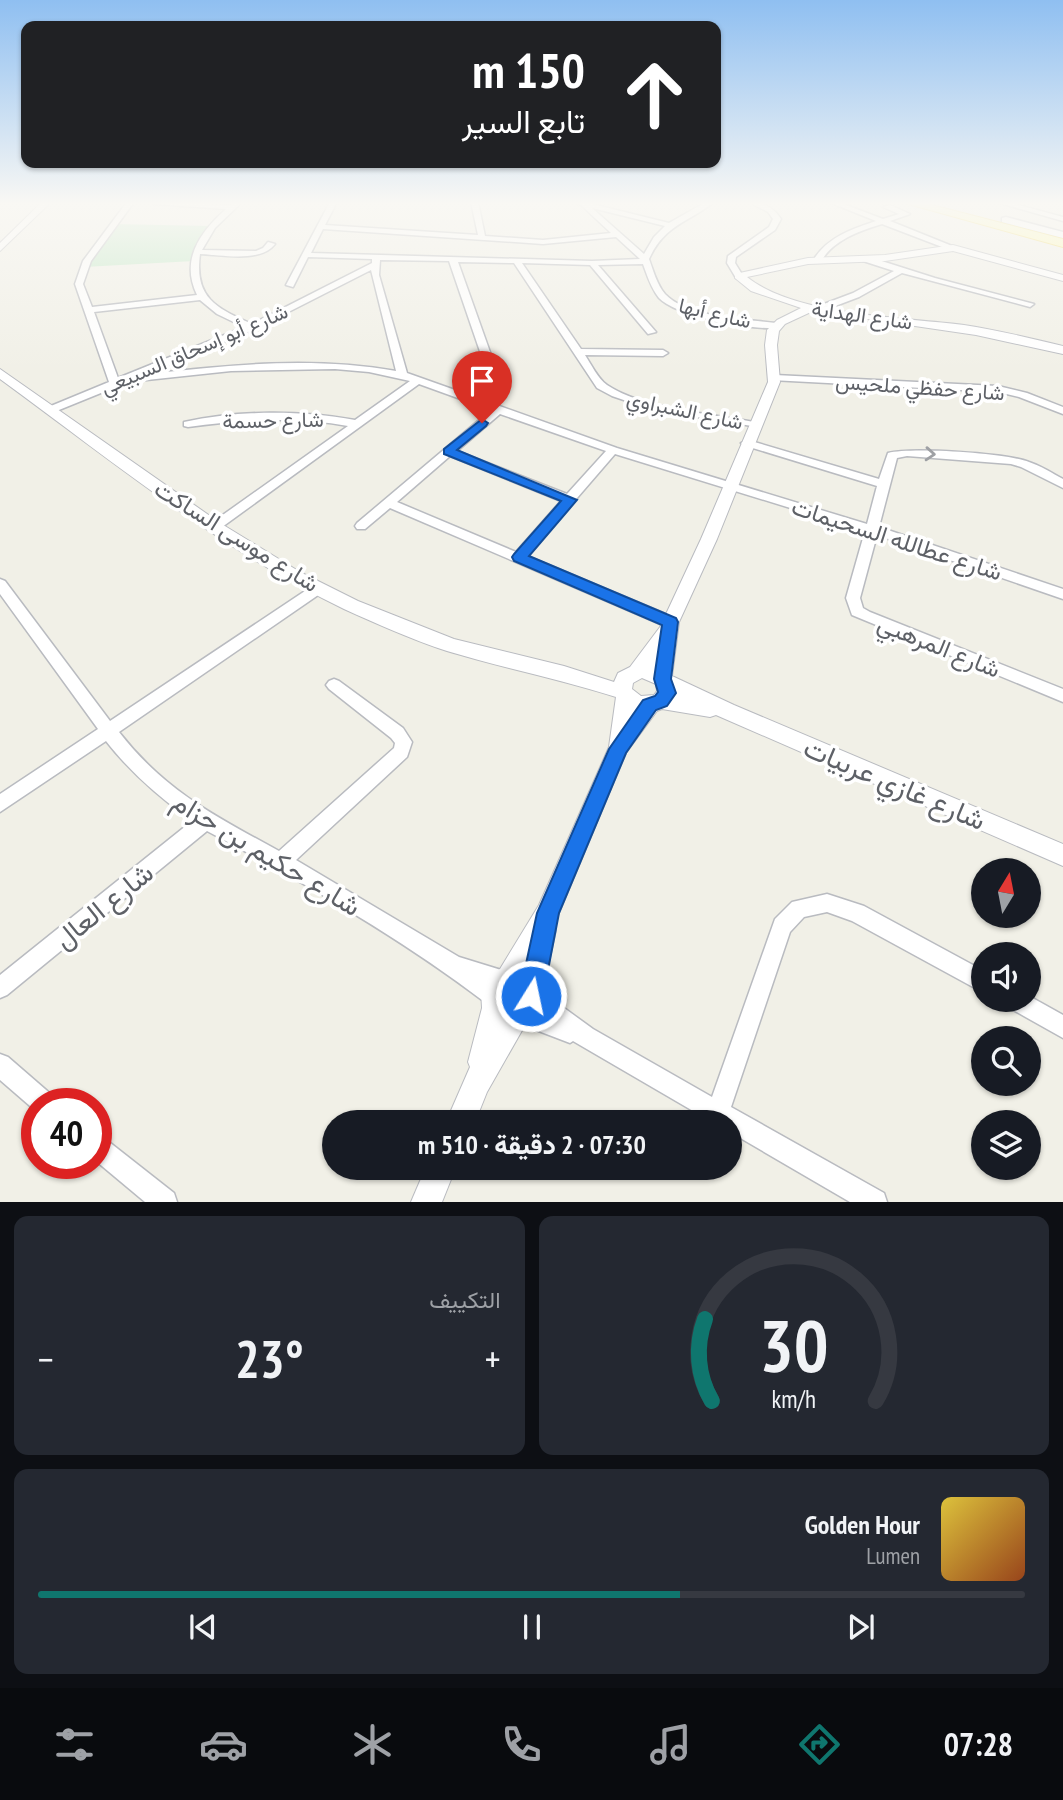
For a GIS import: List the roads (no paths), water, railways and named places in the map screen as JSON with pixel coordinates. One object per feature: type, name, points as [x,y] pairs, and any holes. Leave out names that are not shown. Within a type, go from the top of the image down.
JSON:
[{"type":"street","points":[[90,258],[84,267],[80,289],[116,384]]},
{"type":"street","points":[[196,258],[195,273],[202,297],[217,310],[252,327]]},
{"type":"street","points":[[290,285],[303,258]]},
{"type":"street","points":[[341,258],[375,261],[592,263],[646,260]]},
{"type":"street","points":[[732,258],[731,263],[738,276],[818,259],[862,258]]},
{"type":"street","points":[[866,258],[900,271],[1030,304]]},
{"type":"street","points":[[990,258],[1063,278]]},
{"type":"street","points":[[453,260],[491,369],[491,377],[471,399]]},
{"type":"street","name":"شارع أبها","points":[[646,260],[658,290],[671,303],[682,309],[776,326]]},
{"type":"street","points":[[375,261],[391,340],[402,375]]},
{"type":"street","name":"شارع أبو إسحاق السبيعي","points":[[50,410],[252,327],[375,261]]},
{"type":"street","name":"شارع الشبراوي","points":[[517,262],[598,383],[616,395],[754,425]]},
{"type":"street","points":[[592,263],[651,332]]},
{"type":"street","points":[[465,1110],[618,749],[629,683],[669,626],[732,484],[775,378],[771,345],[776,326],[814,309],[856,295],[900,271]]},
{"type":"street","name":"شارع الهداية","points":[[738,276],[758,289],[814,309],[974,331],[1061,347]]},
{"type":"street","points":[[90,310],[202,297]]},
{"type":"street","points":[[578,352],[663,353]]},
{"type":"street","name":"شارع موسى الساكت","points":[[0,362],[13,374],[7,376]]},
{"type":"street","name":"شارع عطالله السحيمات","points":[[129,379],[311,366],[402,375],[613,450],[732,484],[1063,594]]},
{"type":"street","name":"شارع موسى الساكت","points":[[7,376],[50,410],[214,527],[319,589],[450,645],[564,673],[629,683]]},
{"type":"street","name":"شارع حفظي ملحيس","points":[[775,378],[984,388],[1023,395],[1063,411]]},
{"type":"street","points":[[214,527],[417,381]]},
{"type":"street","points":[[360,526],[499,409]]},
{"type":"street","name":"شارع حسمة","points":[[188,424],[285,416],[330,418],[357,424]]},
{"type":"street","points":[[747,443],[883,484]]},
{"type":"street","points":[[519,557],[613,450]]},
{"type":"street","points":[[448,451],[570,500]]},
{"type":"street","points":[[871,529],[892,456],[907,453],[1011,461],[1024,464],[1063,484]]},
{"type":"street","points":[[390,503],[519,557],[669,626]]},
{"type":"street","name":"شارع المرهبي","points":[[871,529],[853,598],[857,611],[1063,696]]},
{"type":"street","name":"شارع حكيم بن حزام","points":[[0,584],[108,731],[134,764],[162,790],[206,821],[281,861],[452,965],[714,1110]]},
{"type":"street","points":[[0,804],[319,589]]},
{"type":"street","points":[[618,749],[655,703],[667,693],[663,680],[669,626]]},
{"type":"street","points":[[629,683],[652,672],[663,680]]},
{"type":"street","name":"شارع غازي عربيات","points":[[663,680],[727,711],[1063,855]]},
{"type":"street","points":[[629,683],[637,704],[655,703]]},
{"type":"street","points":[[281,861],[401,752],[404,742],[397,733],[334,685]]},
{"type":"street","name":"شارع غازي عربيات","points":[[655,703],[727,711]]},
{"type":"street","name":"شارع العال","points":[[0,988],[206,821]]},
{"type":"street","points":[[719,1110],[782,926],[799,909],[827,903],[857,913],[971,976]]},
{"type":"street","points":[[1036,1012],[1063,1027]]},
{"type":"street","points":[[0,1065],[27,1088]]},
{"type":"street","name":"شارع حكيم بن حزام","points":[[742,1126],[874,1202]]},
{"type":"street","points":[[112,1159],[164,1202]]},
{"type":"street","points":[[426,1202],[435,1180]]}]
